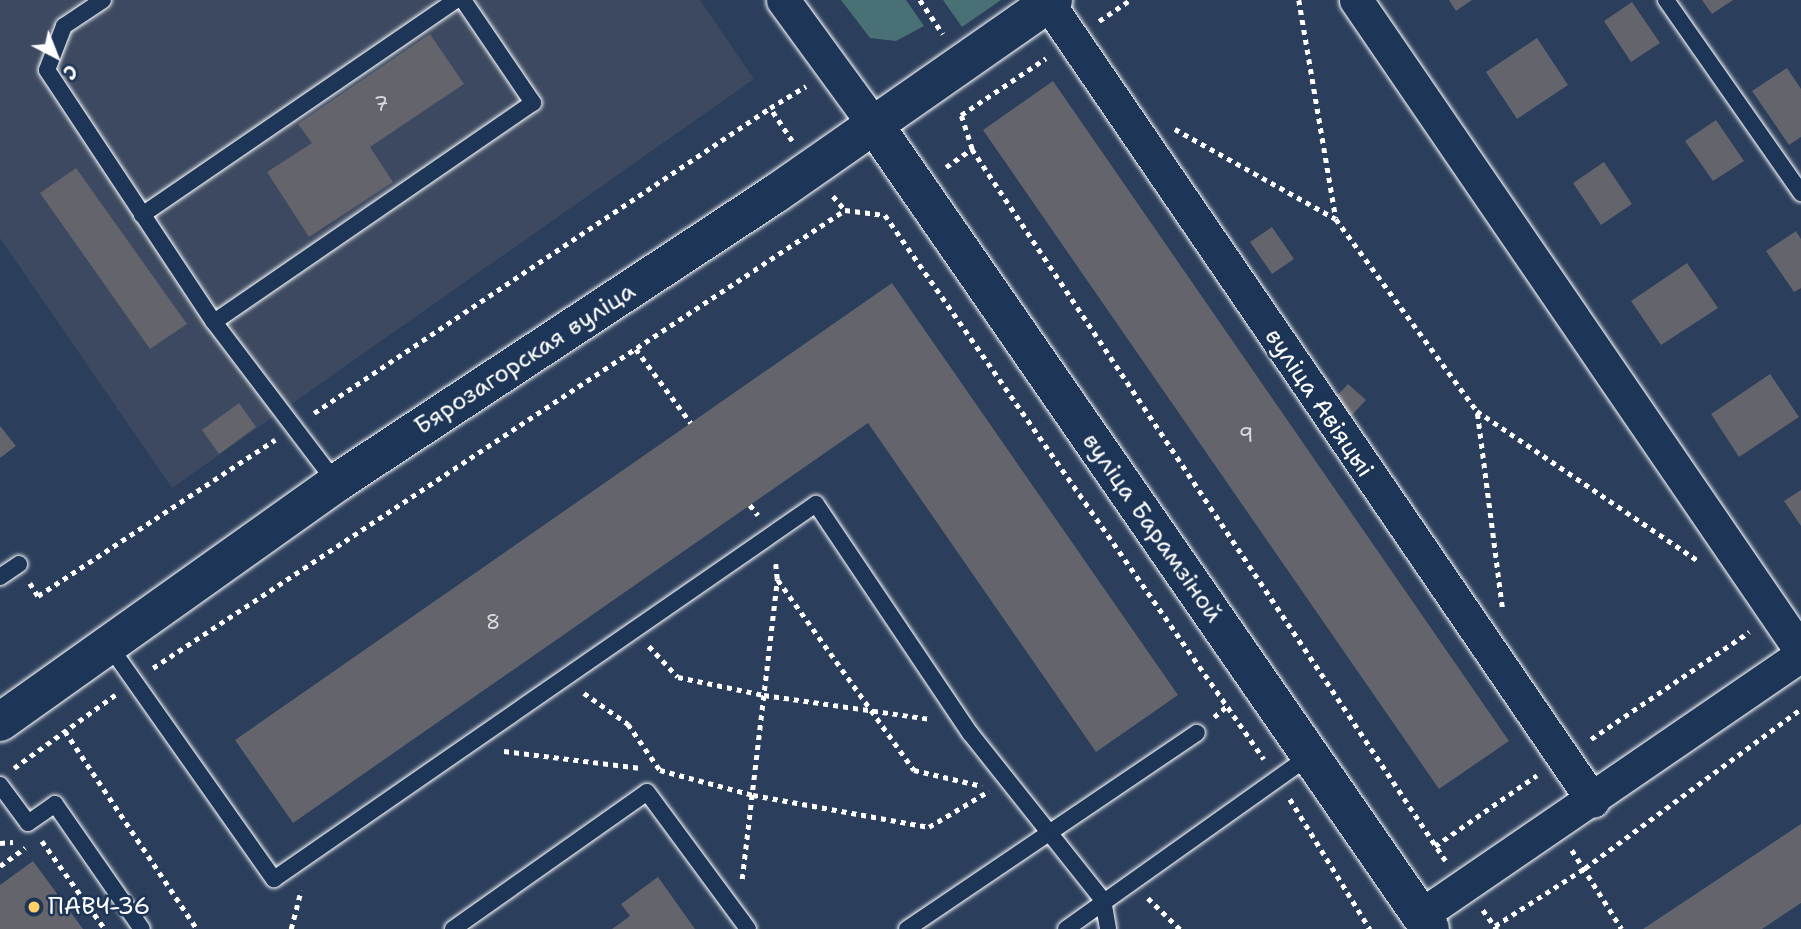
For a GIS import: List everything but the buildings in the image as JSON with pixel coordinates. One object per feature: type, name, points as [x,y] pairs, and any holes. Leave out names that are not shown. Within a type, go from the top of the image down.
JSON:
[{"type":"street","points":[[783,0],[875,125]]},
{"type":"street","points":[[1356,0],[1801,653],[1592,801],[1464,885],[1426,922]]},
{"type":"street","name":"вуліца Авіяцыі","points":[[1050,2],[1070,41],[1592,801]]},
{"type":"street","name":"Бярозагорская вуліца","points":[[0,722],[336,483],[811,169],[1050,2]]},
{"type":"street","name":"вуліца Барамзіной","points":[[875,125],[1426,922]]},
{"type":"lane","points":[[103,0],[64,26],[47,70],[214,321],[296,426],[336,483]]},
{"type":"lane","points":[[142,215],[456,0]]},
{"type":"lane","points":[[214,321],[533,103],[463,0]]},
{"type":"lane","points":[[1666,0],[1801,193]]},
{"type":"lane","points":[[108,644],[136,679],[274,879],[816,504],[964,723],[1103,900],[1108,929]]},
{"type":"lane","points":[[0,577],[19,564]]},
{"type":"lane","points":[[907,929],[1047,830],[1197,733]]},
{"type":"lane","points":[[1066,929],[1103,900],[1309,756]]},
{"type":"lane","points":[[3,780],[28,823],[55,804],[142,929]]},
{"type":"lane","points":[[453,929],[646,792],[748,929]]},
{"type":"path","points":[[1130,0],[961,115],[972,149],[1434,846],[1464,885]]},
{"type":"path","points":[[1299,0],[1336,219]]},
{"type":"path","points":[[19,564],[38,596],[770,108],[833,69]]},
{"type":"path","points":[[770,108],[811,169],[845,210]]},
{"type":"path","points":[[1165,123],[1336,219],[1477,411],[1707,567]]},
{"type":"path","points":[[3,780],[65,730],[136,679],[845,210],[886,215],[918,187],[972,149]]},
{"type":"path","points":[[886,215],[1277,779],[1370,929]]},
{"type":"path","points":[[635,349],[691,423]]},
{"type":"path","points":[[1477,411],[1503,616]]},
{"type":"path","points":[[737,915],[777,579],[772,536],[750,505]]},
{"type":"path","points":[[777,579],[914,770],[993,789]]},
{"type":"path","points":[[1434,846],[1776,614]]},
{"type":"path","points":[[635,630],[678,677],[764,695],[964,723]]},
{"type":"path","points":[[564,678],[628,724],[660,770]]},
{"type":"path","points":[[1494,926],[1585,868],[1801,709]]},
{"type":"path","points":[[65,730],[197,929]]},
{"type":"path","points":[[466,746],[660,770],[753,795],[929,827],[1007,780]]},
{"type":"path","points":[[646,792],[660,770]]},
{"type":"path","points":[[1555,826],[1585,868],[1622,929]]},
{"type":"path","points":[[0,866],[40,837],[105,929]]},
{"type":"path","points":[[1131,881],[1180,929]]},
{"type":"shaded area","points":[[0,0],[700,0],[754,79],[172,488],[0,238]]},
{"type":"green space","points":[[841,0],[906,0],[924,26],[896,41],[870,38]]},
{"type":"green space","points":[[943,0],[1001,0],[962,27]]},
{"type":"place","name":"ПАВЧ-36","points":[[34,907]]}]
